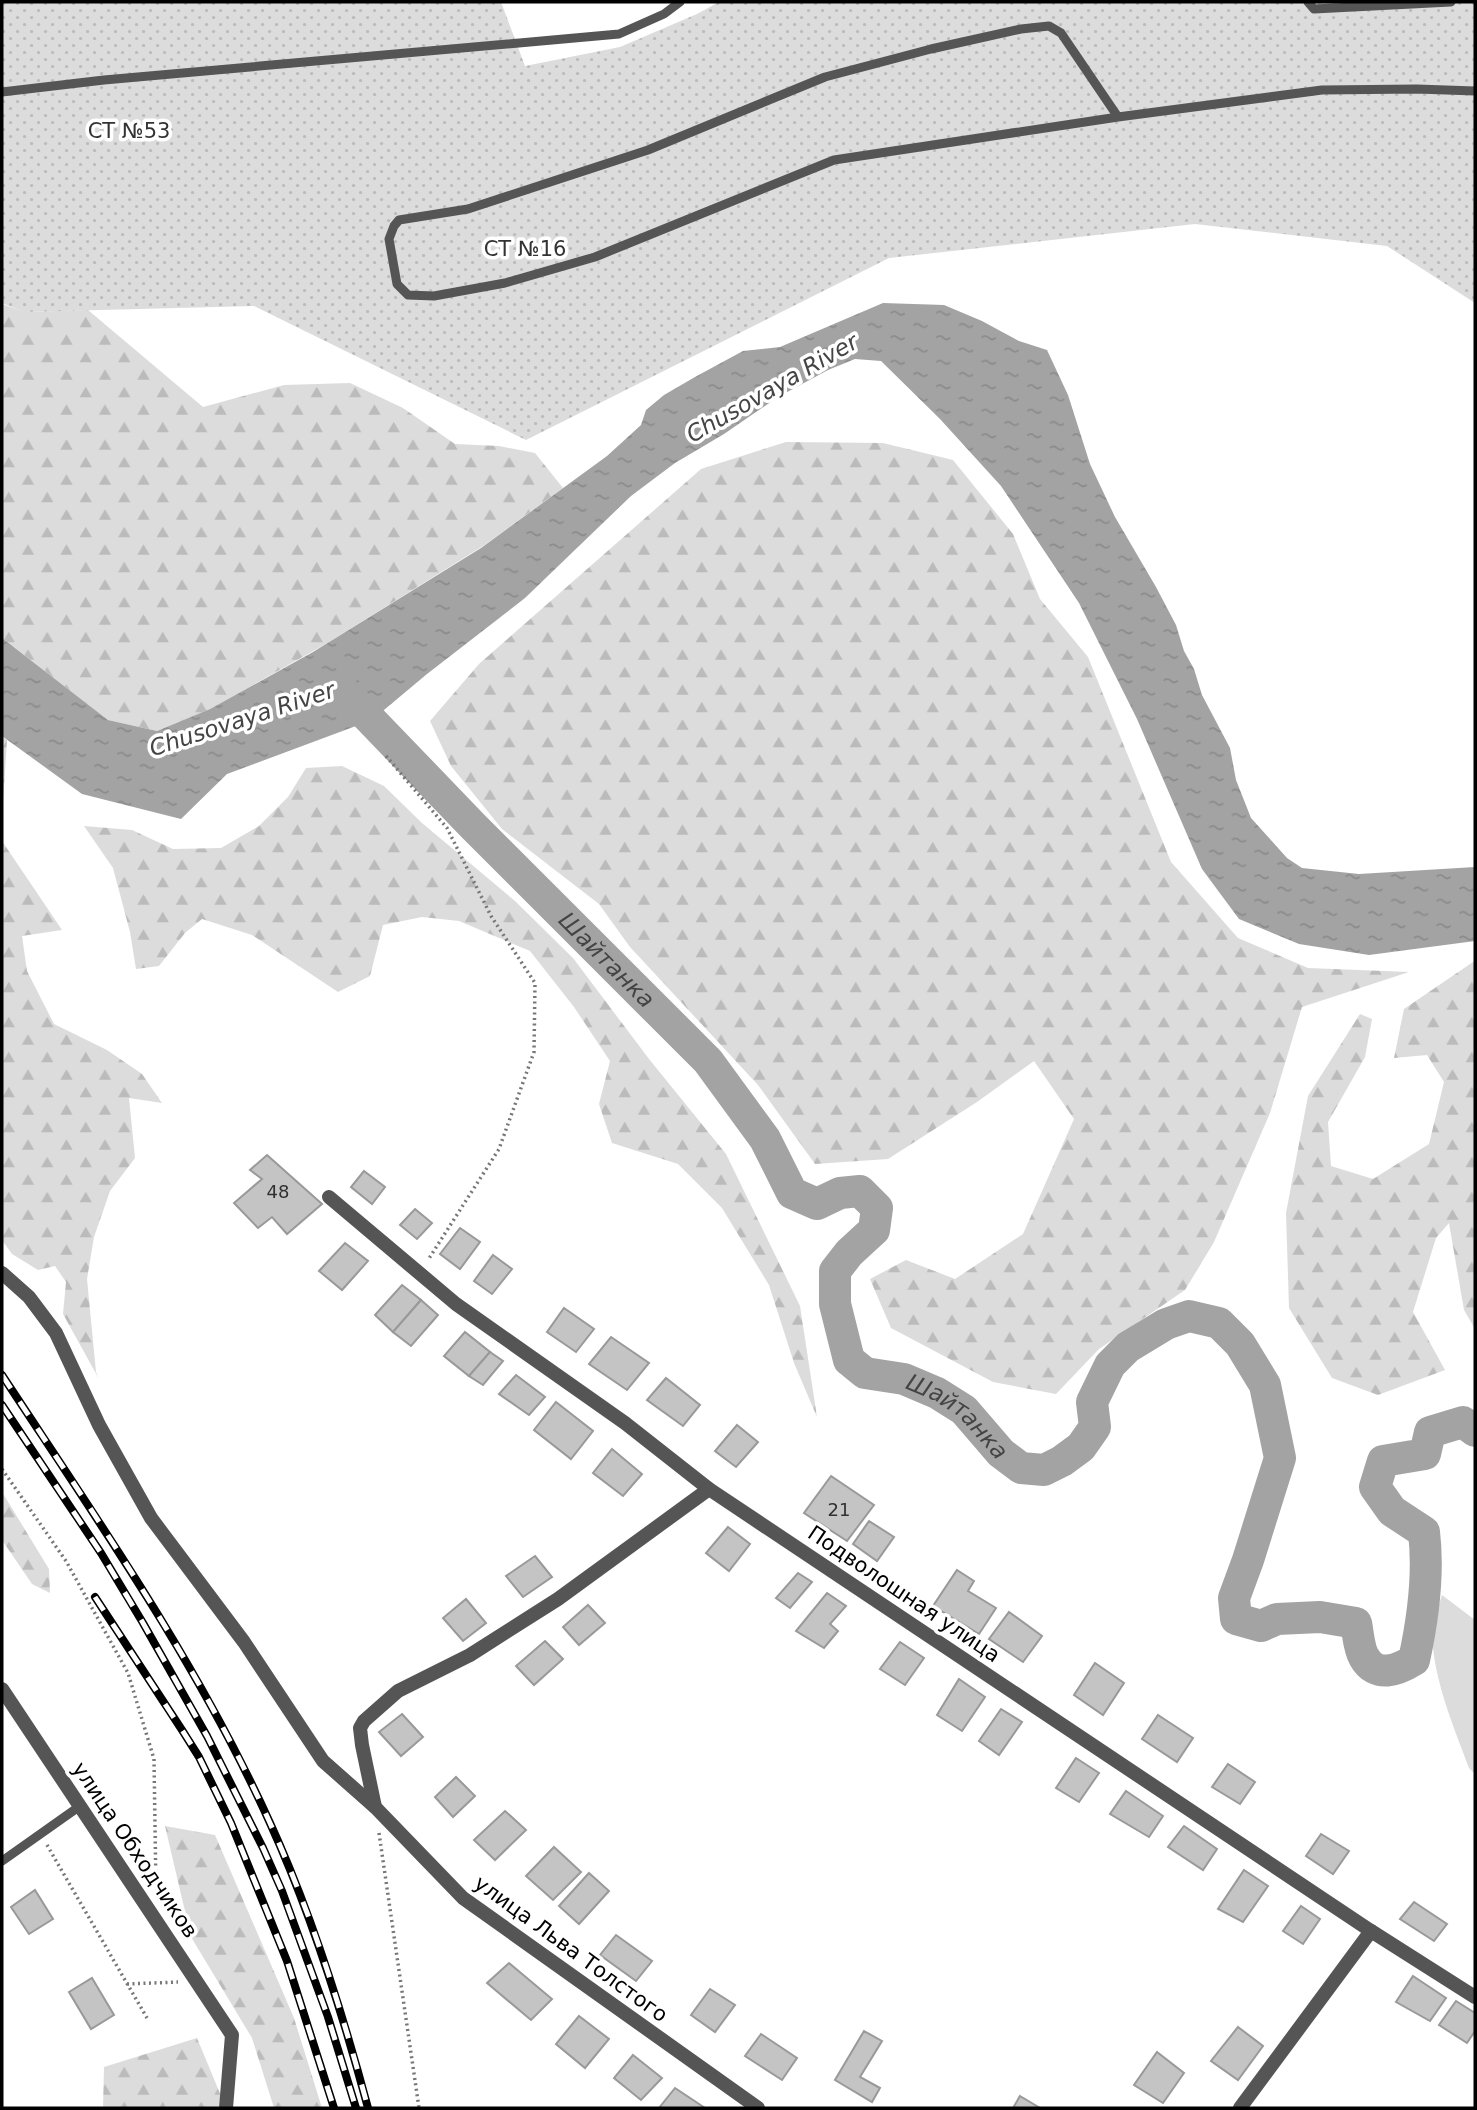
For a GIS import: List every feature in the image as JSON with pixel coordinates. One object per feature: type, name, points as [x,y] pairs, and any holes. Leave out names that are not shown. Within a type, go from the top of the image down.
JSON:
[{"type":"street","name":"Подволошная улица","points":[[329,1197],[456,1304],[625,1423],[709,1489],[1371,1931],[1475,1997]]},
{"type":"street","name":"улица Льва Толстого","points":[[2,1273],[29,1297],[56,1333],[99,1425],[151,1518],[244,1642],[323,1761],[375,1807],[463,1898],[758,2108]]},
{"type":"street","points":[[375,1807],[362,1745],[360,1728],[364,1721],[398,1691],[470,1655],[558,1599],[709,1489]]},
{"type":"street","name":"улица Обходчиков","points":[[2,1689],[232,2035],[226,2108]]},
{"type":"street","points":[[1240,2108],[1371,1931]]},
{"type":"lane","points":[[2,92],[104,80],[619,34],[664,14],[680,2]]},
{"type":"lane","points":[[1308,2],[1314,9],[1451,2]]},
{"type":"lane","points":[[1118,117],[1061,33],[1049,26],[1021,29],[931,48],[825,77],[648,150],[468,209],[399,220],[388,239],[397,284],[408,296],[433,296],[505,283],[594,257],[834,160],[1118,117],[1322,90],[1475,90]]},
{"type":"lane","points":[[2,1861],[80,1806]]},
{"type":"path","points":[[386,757],[447,828],[491,916],[536,983],[534,1052],[499,1149],[420,1274]]},
{"type":"path","points":[[2,1469],[66,1561],[128,1673],[154,1759],[156,1894]]},
{"type":"path","points":[[379,1833],[419,2108]]},
{"type":"path","points":[[40,1834],[147,2018]]},
{"type":"path","points":[[127,1983],[197,1982]]},
{"type":"green space","name":"СТ №16","points":[[2,2],[501,2],[525,66],[620,47],[719,2],[1475,2],[1475,303],[1387,246],[1195,224],[889,258],[526,440],[254,306],[24,312],[2,303]]},
{"type":"green space","points":[[2,304],[25,312],[88,310],[203,407],[284,385],[350,383],[403,408],[455,444],[499,446],[535,453],[563,488],[483,546],[324,645],[210,709],[157,731],[108,720],[2,638]]},
{"type":"green space","points":[[786,442],[883,443],[953,460],[1013,534],[1040,599],[1088,657],[1171,862],[1238,938],[1308,968],[1409,972],[1302,1007],[1270,1113],[1214,1242],[1185,1290],[1099,1349],[1056,1394],[993,1382],[891,1328],[870,1279],[906,1260],[955,1279],[1023,1234],[1074,1119],[1034,1061],[977,1102],[888,1159],[815,1164],[758,1085],[630,947],[599,904],[502,829],[451,766],[430,721],[479,664],[701,469]]},
{"type":"green space","points":[[2,736],[7,740],[2,818]]},
{"type":"green space","points":[[342,766],[384,786],[422,823],[515,901],[573,958],[649,1059],[726,1154],[800,1306],[817,1417],[794,1363],[769,1285],[722,1208],[678,1164],[612,1143],[599,1104],[610,1061],[574,1007],[530,951],[459,921],[422,917],[383,925],[370,976],[338,992],[252,935],[202,919],[185,933],[159,966],[136,969],[130,932],[113,868],[84,826],[132,830],[173,849],[221,848],[259,826],[288,797],[306,768]]},
{"type":"green space","points":[[2,841],[62,930],[22,936],[27,971],[54,1024],[107,1050],[142,1074],[162,1103],[129,1098],[135,1158],[110,1191],[94,1237],[87,1279],[96,1372],[99,1379],[63,1314],[66,1282],[55,1266],[38,1270],[12,1254],[2,1240]]},
{"type":"green space","points":[[1473,962],[1475,1329],[1464,1310],[1449,1223],[1436,1238],[1413,1312],[1445,1370],[1378,1395],[1332,1378],[1289,1308],[1286,1213],[1308,1096],[1360,1014],[1372,1019],[1365,1057],[1328,1122],[1331,1166],[1373,1179],[1429,1144],[1444,1082],[1427,1055],[1394,1058],[1404,1009]]},
{"type":"green space","points":[[2,1492],[49,1569],[50,1593],[32,1584],[2,1540]]},
{"type":"green space","points":[[1442,1595],[1475,1620],[1475,1774],[1469,1768],[1445,1702],[1436,1667],[1432,1627]]},
{"type":"green space","points":[[165,1826],[215,1835],[294,2018],[322,2108],[274,2108],[252,2038],[191,1937]]},
{"type":"green space","points":[[197,2038],[226,2108],[103,2108],[104,2067]]},
{"type":"water","name":"Chusovaya River","points":[[883,303],[944,305],[1019,341],[1047,350],[1068,395],[1090,464],[1115,517],[1176,625],[1202,695],[1230,748],[1236,780],[1251,818],[1287,858],[1302,868],[1359,874],[1475,867],[1475,941],[1369,955],[1299,944],[1239,919],[1202,869],[1137,719],[1079,603],[1001,486],[940,419],[881,361],[855,359],[828,370],[778,397],[675,463],[631,496],[525,598],[372,720],[227,774],[181,819],[82,794],[2,736],[2,638],[108,720],[157,731],[210,709],[313,652],[481,548],[607,456],[641,425],[646,410],[664,395],[743,351],[780,347]]},
{"type":"building","points":[[267,1155],[322,1204],[287,1234],[272,1217],[258,1228],[234,1203],[262,1179],[250,1170]]},
{"type":"building","points":[[364,1171],[385,1187],[372,1204],[351,1187]]},
{"type":"building","points":[[415,1209],[432,1223],[417,1239],[400,1225]]},
{"type":"building","points":[[460,1228],[480,1242],[460,1269],[440,1254]]},
{"type":"building","points":[[345,1243],[368,1261],[342,1290],[319,1271]]},
{"type":"building","points":[[493,1255],[512,1269],[492,1294],[474,1281]]},
{"type":"building","points":[[402,1285],[421,1300],[393,1332],[375,1315]]},
{"type":"building","points":[[421,1300],[438,1315],[411,1346],[393,1332]]},
{"type":"building","points":[[564,1308],[594,1329],[576,1352],[547,1332]]},
{"type":"building","points":[[465,1332],[490,1352],[469,1376],[444,1356]]},
{"type":"building","points":[[611,1337],[649,1363],[627,1390],[589,1364]]},
{"type":"building","points":[[490,1352],[503,1361],[483,1385],[469,1376]]},
{"type":"building","points":[[516,1375],[545,1397],[529,1415],[499,1394]]},
{"type":"building","points":[[666,1378],[700,1405],[683,1426],[647,1400]]},
{"type":"building","points":[[556,1402],[593,1431],[571,1459],[534,1430]]},
{"type":"building","points":[[737,1425],[758,1442],[736,1467],[715,1451]]},
{"type":"building","points":[[612,1449],[642,1474],[623,1496],[593,1473]]},
{"type":"building","points":[[831,1476],[874,1505],[847,1541],[804,1513]]},
{"type":"building","points":[[869,1521],[894,1537],[877,1561],[853,1544]]},
{"type":"building","points":[[728,1527],[750,1544],[729,1571],[706,1553]]},
{"type":"building","points":[[535,1556],[552,1577],[523,1597],[506,1576]]},
{"type":"building","points":[[957,1570],[974,1581],[968,1591],[996,1608],[979,1634],[933,1606]]},
{"type":"building","points":[[798,1573],[812,1582],[790,1608],[776,1598]]},
{"type":"building","points":[[827,1593],[846,1606],[830,1624],[838,1631],[824,1648],[796,1631]]},
{"type":"building","points":[[466,1599],[486,1623],[463,1641],[443,1618]]},
{"type":"building","points":[[588,1605],[605,1623],[579,1645],[563,1627]]},
{"type":"building","points":[[1009,1612],[1042,1636],[1023,1662],[989,1639]]},
{"type":"building","points":[[545,1641],[563,1659],[534,1685],[516,1666]]},
{"type":"building","points":[[900,1642],[924,1658],[905,1685],[880,1669]]},
{"type":"building","points":[[1095,1663],[1124,1683],[1103,1715],[1074,1695]]},
{"type":"building","points":[[959,1679],[985,1697],[962,1731],[937,1715]]},
{"type":"building","points":[[1001,1709],[1022,1722],[999,1755],[979,1741]]},
{"type":"building","points":[[402,1714],[423,1737],[401,1756],[379,1732]]},
{"type":"building","points":[[1158,1715],[1193,1738],[1177,1762],[1142,1739]]},
{"type":"building","points":[[1076,1758],[1099,1773],[1079,1802],[1056,1788]]},
{"type":"building","points":[[1228,1764],[1255,1782],[1240,1804],[1212,1787]]},
{"type":"building","points":[[456,1777],[475,1796],[453,1817],[435,1797]]},
{"type":"building","points":[[1126,1791],[1163,1816],[1149,1837],[1110,1814]]},
{"type":"building","points":[[505,1811],[526,1830],[495,1860],[474,1840]]},
{"type":"building","points":[[1184,1826],[1217,1849],[1203,1870],[1168,1847]]},
{"type":"building","points":[[1321,1834],[1349,1851],[1333,1874],[1306,1856]]},
{"type":"building","points":[[554,1847],[581,1872],[553,1900],[526,1876]]},
{"type":"building","points":[[1244,1870],[1268,1886],[1243,1922],[1218,1909]]},
{"type":"building","points":[[589,1873],[609,1891],[579,1924],[559,1906]]},
{"type":"building","points":[[35,1890],[53,1919],[29,1934],[11,1907]]},
{"type":"building","points":[[1414,1902],[1447,1924],[1434,1941],[1400,1919]]},
{"type":"building","points":[[1301,1906],[1320,1919],[1303,1944],[1283,1931]]},
{"type":"building","points":[[616,1935],[652,1961],[636,1981],[600,1955]]},
{"type":"building","points":[[509,1963],[552,1999],[531,2020],[487,1983]]},
{"type":"building","points":[[1413,1976],[1446,1998],[1430,2021],[1396,2002]]},
{"type":"building","points":[[92,1978],[114,2015],[91,2029],[69,1992]]},
{"type":"building","points":[[710,1989],[735,2005],[715,2032],[691,2015]]},
{"type":"building","points":[[1456,2001],[1475,2013],[1475,2031],[1467,2043],[1439,2025]]},
{"type":"building","points":[[579,2016],[609,2039],[585,2068],[556,2044]]},
{"type":"building","points":[[1238,2027],[1263,2046],[1238,2080],[1211,2061]]},
{"type":"building","points":[[864,2031],[882,2041],[860,2077],[880,2088],[872,2102],[835,2080]]},
{"type":"building","points":[[761,2034],[797,2058],[782,2080],[745,2056]]},
{"type":"building","points":[[1157,2052],[1184,2073],[1163,2103],[1134,2085]]},
{"type":"building","points":[[633,2055],[662,2078],[641,2100],[614,2078]]},
{"type":"building","points":[[675,2088],[705,2108],[659,2108]]},
{"type":"building","points":[[1020,2096],[1040,2108],[1013,2108]]},
{"type":"waterway","name":"Шайтанка","points":[[342,690],[473,826],[708,1061],[765,1139],[792,1193],[817,1204],[840,1193],[860,1191],[877,1208],[874,1230],[849,1253],[835,1271],[835,1304],[849,1360],[865,1373],[904,1379],[937,1393],[964,1410],[1001,1453],[1021,1468],[1044,1470],[1081,1447],[1095,1427],[1092,1402],[1110,1365],[1128,1347],[1166,1324],[1189,1316],[1219,1323],[1240,1344],[1265,1385],[1280,1458],[1234,1598],[1236,1619],[1261,1626],[1277,1619],[1320,1617],[1356,1623],[1362,1654],[1375,1668],[1394,1669],[1414,1660],[1424,1596],[1424,1532],[1392,1511],[1375,1487],[1383,1461],[1425,1454],[1430,1432],[1463,1422],[1475,1431]]},
{"type":"railway","points":[[2,1375],[179,1649],[242,1764],[270,1823],[313,1928],[337,1999],[368,2108]]},
{"type":"railway","points":[[2,1405],[101,1553],[207,1736],[282,1891],[328,2017],[356,2108]]},
{"type":"railway","points":[[95,1597],[199,1757],[231,1823],[287,1961],[334,2108]]},
{"type":"park label","name":"СТ №53","points":[[129,131]]}]
